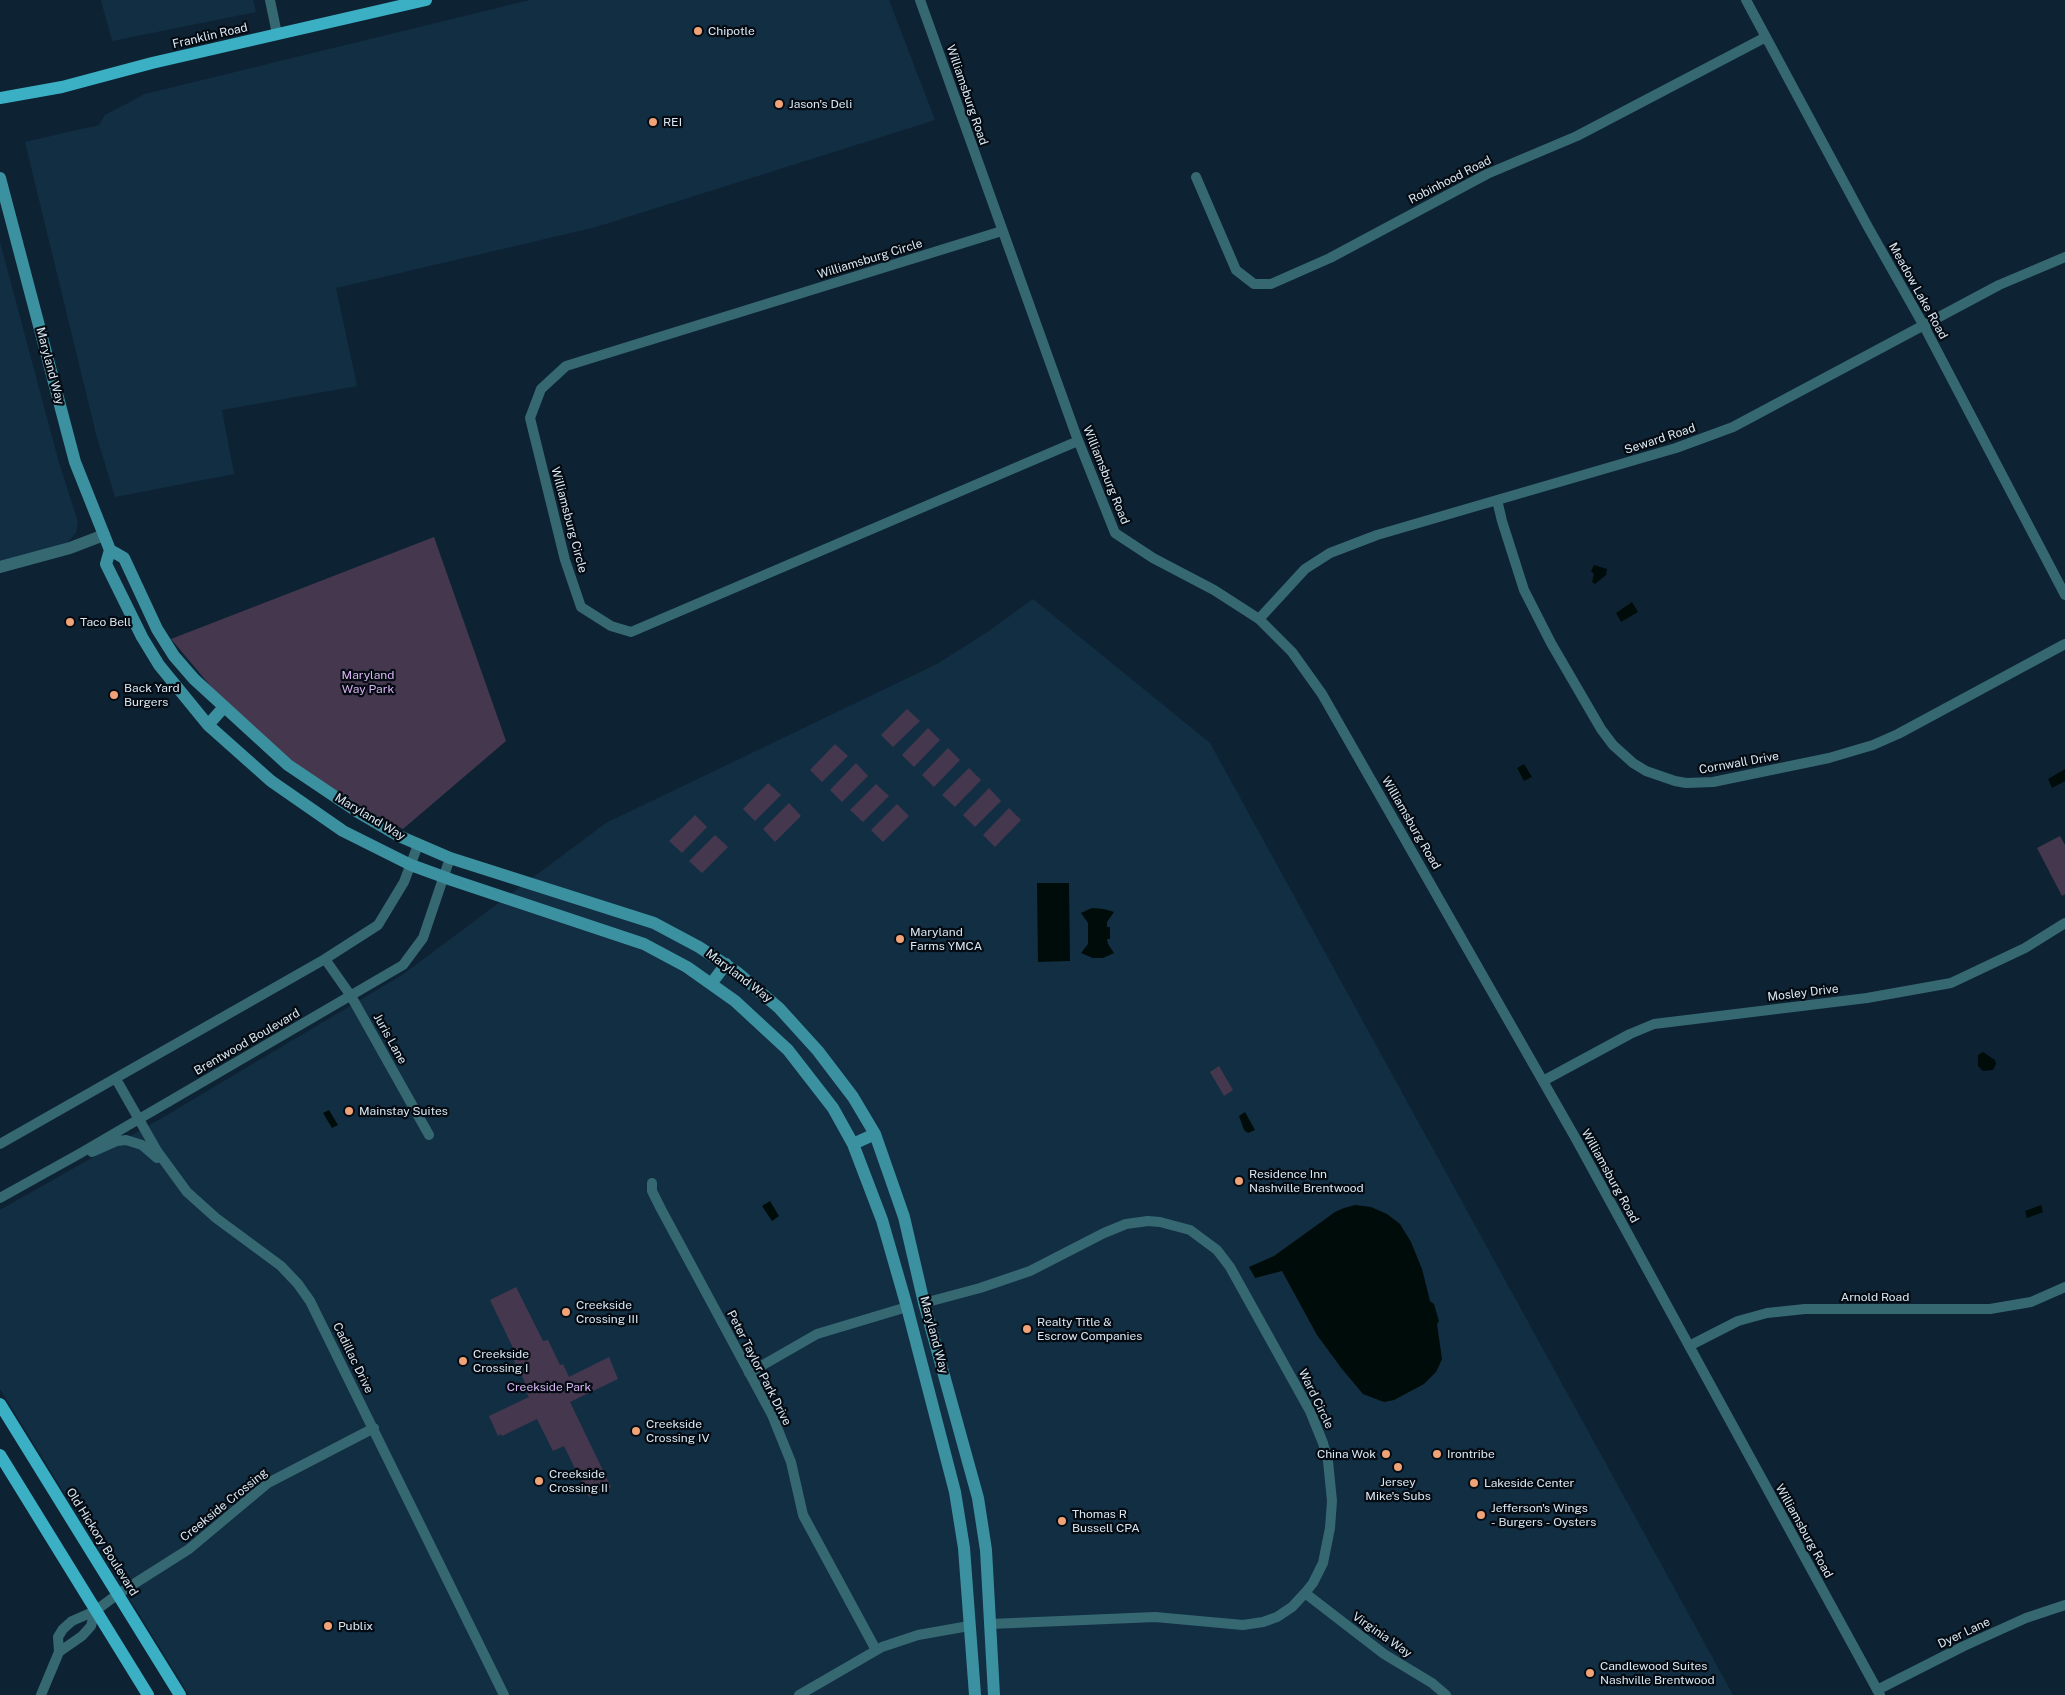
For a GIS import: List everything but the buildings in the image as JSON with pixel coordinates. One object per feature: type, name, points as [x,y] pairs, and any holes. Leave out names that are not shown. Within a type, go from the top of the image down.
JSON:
[{"type":"main road","name":"Franklin Road","points":[[0,98],[71,85],[152,63],[426,0]]},
{"type":"main road","name":"Maryland Way","points":[[0,178],[75,462],[110,550],[106,564],[142,637],[159,665],[208,725],[271,781],[343,831],[411,864],[444,877],[644,944],[687,967],[735,1001],[788,1050],[832,1108],[852,1144],[882,1220],[907,1307],[955,1492],[964,1548],[975,1695]]},
{"type":"main road","name":"Maryland Way","points":[[110,550],[124,558],[157,629],[174,656],[194,679],[288,765],[358,812],[418,845],[450,858],[635,916],[654,923],[699,947],[726,964],[765,995],[799,1029],[842,1081],[875,1134],[904,1217],[924,1303],[978,1498],[986,1550],[994,1695]]},
{"type":"main road","points":[[208,725],[224,707]]},
{"type":"main road","points":[[626,938],[635,916]]},
{"type":"main road","points":[[711,984],[726,964]]},
{"type":"main road","points":[[852,1144],[875,1134]]},
{"type":"main road","points":[[907,1307],[924,1303]]},
{"type":"main road","name":"Old Hickory Boulevard","points":[[0,1404],[180,1695]]},
{"type":"main road","points":[[0,1456],[148,1695]]},
{"type":"main road","points":[[969,1626],[990,1624]]},
{"type":"street","points":[[270,0],[277,34]]},
{"type":"street","name":"Williamsburg Road","points":[[920,0],[1078,441],[1115,533],[1153,558],[1214,590],[1259,618],[1292,652],[1322,694],[1543,1081],[1879,1693]]},
{"type":"street","name":"Meadow Lake Road","points":[[1746,0],[1868,227],[1924,326],[2065,595]]},
{"type":"street","name":"Robinhood Road","points":[[1196,177],[1236,270],[1254,284],[1271,284],[1330,258],[1487,174],[1577,136],[1766,37]]},
{"type":"street","name":"Williamsburg Circle","points":[[1002,231],[566,366],[542,388],[530,418],[565,560],[581,607],[611,626],[631,632],[1078,441]]},
{"type":"street","name":"Seward Road","points":[[1259,618],[1305,569],[1330,552],[1377,534],[1676,448],[1733,427],[1999,285],[2065,257]]},
{"type":"street","name":"Cornwall Drive","points":[[1497,500],[1524,590],[1547,635],[1601,729],[1613,745],[1633,763],[1646,771],[1675,780],[1700,784],[1721,781],[1828,758],[1873,745],[1898,734],[2065,644]]},
{"type":"street","points":[[0,567],[70,548],[104,535]]},
{"type":"street","points":[[0,1144],[325,959],[378,925],[404,882],[418,845]]},
{"type":"street","name":"Brentwood Boulevard","points":[[0,1198],[403,965],[423,938],[450,858]]},
{"type":"street","name":"Mosley Drive","points":[[1543,1081],[1630,1034],[1654,1024],[1867,998],[1951,983],[2025,948],[2065,923]]},
{"type":"street","name":"Juris Lane","points":[[325,959],[351,996],[428,1135]]},
{"type":"street","name":"Cadillac Drive","points":[[116,1079],[137,1119],[167,1166],[187,1192],[198,1203],[273,1259],[298,1284],[316,1312],[504,1695]]},
{"type":"street","points":[[79,1154],[100,1149],[117,1141],[126,1140],[142,1146],[167,1166]]},
{"type":"street","name":"Peter Taylor Park Drive","points":[[652,1183],[651,1189],[661,1209],[772,1415],[791,1462],[803,1514],[876,1650]]},
{"type":"street","name":"Ward Circle","points":[[924,1303],[980,1288],[1030,1271],[1104,1233],[1126,1224],[1148,1221],[1160,1222],[1190,1230],[1204,1238],[1224,1258],[1310,1411],[1326,1453],[1332,1492],[1330,1528],[1323,1563],[1313,1583],[1305,1593],[1292,1607],[1277,1617],[1263,1622],[1243,1625],[1155,1617],[990,1624]]},
{"type":"street","name":"Arnold Road","points":[[1689,1346],[1738,1321],[1767,1313],[1805,1309],[1990,1309],[2031,1302],[2065,1287]]},
{"type":"street","points":[[749,1372],[817,1334],[907,1307]]},
{"type":"street","name":"Creekside Crossing","points":[[59,1652],[58,1637],[63,1629],[72,1621],[95,1611],[118,1594],[189,1549],[268,1483],[374,1428]]},
{"type":"street","name":"Virginia Way","points":[[1305,1593],[1384,1654],[1432,1683],[1446,1695]]},
{"type":"street","name":"Dyer Lane","points":[[1879,1693],[1964,1646],[2017,1622],[2065,1605]]},
{"type":"street","points":[[41,1695],[59,1652],[82,1636],[91,1626],[95,1611]]},
{"type":"street","points":[[799,1695],[876,1650],[918,1635],[969,1626]]},
{"type":"shaded area","points":[[101,0],[253,0],[256,12],[112,41]]},
{"type":"shaded area","points":[[530,0],[889,0],[935,120],[596,227],[336,288],[357,386],[222,410],[234,474],[115,497],[96,434],[25,142],[99,125],[105,115],[145,94]]},
{"type":"shaded area","points":[[0,242],[59,463],[78,522],[76,533],[67,543],[0,562]]},
{"type":"shaded area","points":[[1594,565],[1607,569],[1606,575],[1595,584],[1592,582],[1594,574],[1591,571]]},
{"type":"shaded area","points":[[1033,599],[1210,743],[1733,1695],[189,1695],[0,1389],[0,1210],[162,1118],[402,975],[606,823],[937,664],[986,633]]},
{"type":"shaded area","points":[[1632,602],[1638,612],[1621,622],[1616,613]]},
{"type":"shaded area","points":[[1524,764],[1532,777],[1524,781],[1517,768]]},
{"type":"shaded area","points":[[2065,769],[2065,781],[2052,788],[2048,779]]},
{"type":"shaded area","points":[[1037,883],[1069,883],[1070,961],[1038,962]]},
{"type":"shaded area","points":[[1092,908],[1114,912],[1107,922],[1107,927],[1110,927],[1110,939],[1107,939],[1114,953],[1103,958],[1093,958],[1081,953],[1088,944],[1088,923],[1081,913]]},
{"type":"shaded area","points":[[1983,1052],[1995,1060],[1996,1064],[1993,1070],[1983,1071],[1978,1066],[1978,1055]]},
{"type":"shaded area","points":[[329,1110],[338,1125],[332,1128],[323,1113]]},
{"type":"shaded area","points":[[1245,1112],[1255,1130],[1248,1133],[1244,1130],[1239,1116]]},
{"type":"shaded area","points":[[770,1201],[779,1216],[772,1221],[762,1206]]},
{"type":"shaded area","points":[[1355,1205],[1371,1207],[1387,1214],[1400,1224],[1411,1242],[1422,1269],[1430,1301],[1434,1304],[1439,1321],[1437,1324],[1442,1359],[1436,1372],[1424,1384],[1394,1400],[1384,1402],[1363,1394],[1342,1369],[1317,1335],[1282,1271],[1255,1278],[1249,1267],[1274,1256],[1335,1212]]},
{"type":"shaded area","points":[[2041,1205],[2043,1212],[2027,1218],[2025,1211]]},
{"type":"green space","name":"Maryland Way Park","points":[[434,537],[506,741],[403,829],[319,786],[240,721],[171,639]]},
{"type":"green space","points":[[907,709],[920,721],[893,747],[881,735]]},
{"type":"green space","points":[[928,728],[940,740],[914,767],[902,755]]},
{"type":"green space","points":[[835,744],[848,756],[822,782],[810,770]]},
{"type":"green space","points":[[948,748],[960,760],[934,787],[922,775]]},
{"type":"green space","points":[[856,763],[868,776],[842,802],[830,790]]},
{"type":"green space","points":[[969,768],[981,780],[955,807],[942,795]]},
{"type":"green space","points":[[768,783],[781,795],[755,821],[743,809]]},
{"type":"green space","points":[[876,784],[889,796],[863,822],[850,810]]},
{"type":"green space","points":[[989,788],[1001,801],[975,827],[963,815]]},
{"type":"green space","points":[[789,803],[801,816],[775,842],[763,829]]},
{"type":"green space","points":[[897,804],[909,816],[883,842],[871,830]]},
{"type":"green space","points":[[1009,808],[1021,820],[995,847],[983,835]]},
{"type":"green space","points":[[695,815],[707,827],[682,853],[669,841]]},
{"type":"green space","points":[[715,835],[728,847],[702,873],[689,861]]},
{"type":"green space","points":[[2060,836],[2065,845],[2065,894],[2062,896],[2037,848]]},
{"type":"green space","points":[[1219,1066],[1233,1090],[1224,1096],[1210,1072]]},
{"type":"green space","name":"Creekside Park","points":[[516,1287],[543,1341],[548,1340],[560,1365],[563,1364],[569,1377],[609,1357],[618,1379],[570,1402],[611,1487],[589,1497],[564,1446],[553,1451],[537,1419],[502,1436],[501,1434],[498,1436],[489,1416],[529,1397],[522,1384],[525,1382],[512,1357],[516,1354],[490,1300]]},
{"type":"place","name":"Chipotle","points":[[698,31]]},
{"type":"place","name":"Jason's Deli","points":[[779,104]]},
{"type":"place","name":"REI","points":[[653,122]]},
{"type":"place","name":"Taco Bell","points":[[70,622]]},
{"type":"place","name":"Back Yard Burgers","points":[[114,695]]},
{"type":"place","name":"Maryland Farms YMCA","points":[[900,939]]},
{"type":"place","name":"Mainstay Suites","points":[[349,1111]]},
{"type":"place","name":"Residence Inn Nashville Brentwood","points":[[1239,1181]]},
{"type":"place","name":"Creekside Crossing III","points":[[566,1312]]},
{"type":"place","name":"Realty Title & Escrow Companies","points":[[1027,1329]]},
{"type":"place","name":"Creekside Crossing I","points":[[463,1361]]},
{"type":"place","name":"Creekside Crossing IV","points":[[636,1431]]},
{"type":"place","name":"China Wok","points":[[1386,1454]]},
{"type":"place","name":"Irontribe","points":[[1437,1454]]},
{"type":"place","name":"Jersey Mike's Subs","points":[[1398,1467]]},
{"type":"place","name":"Creekside Crossing II","points":[[539,1481]]},
{"type":"place","name":"Lakeside Center","points":[[1474,1483]]},
{"type":"place","name":"Jefferson's Wings - Burgers - Oysters","points":[[1481,1515]]},
{"type":"place","name":"Thomas R Bussell CPA","points":[[1062,1521]]},
{"type":"place","name":"Publix","points":[[328,1626]]},
{"type":"place","name":"Candlewood Suites Nashville Brentwood","points":[[1590,1673]]}]
